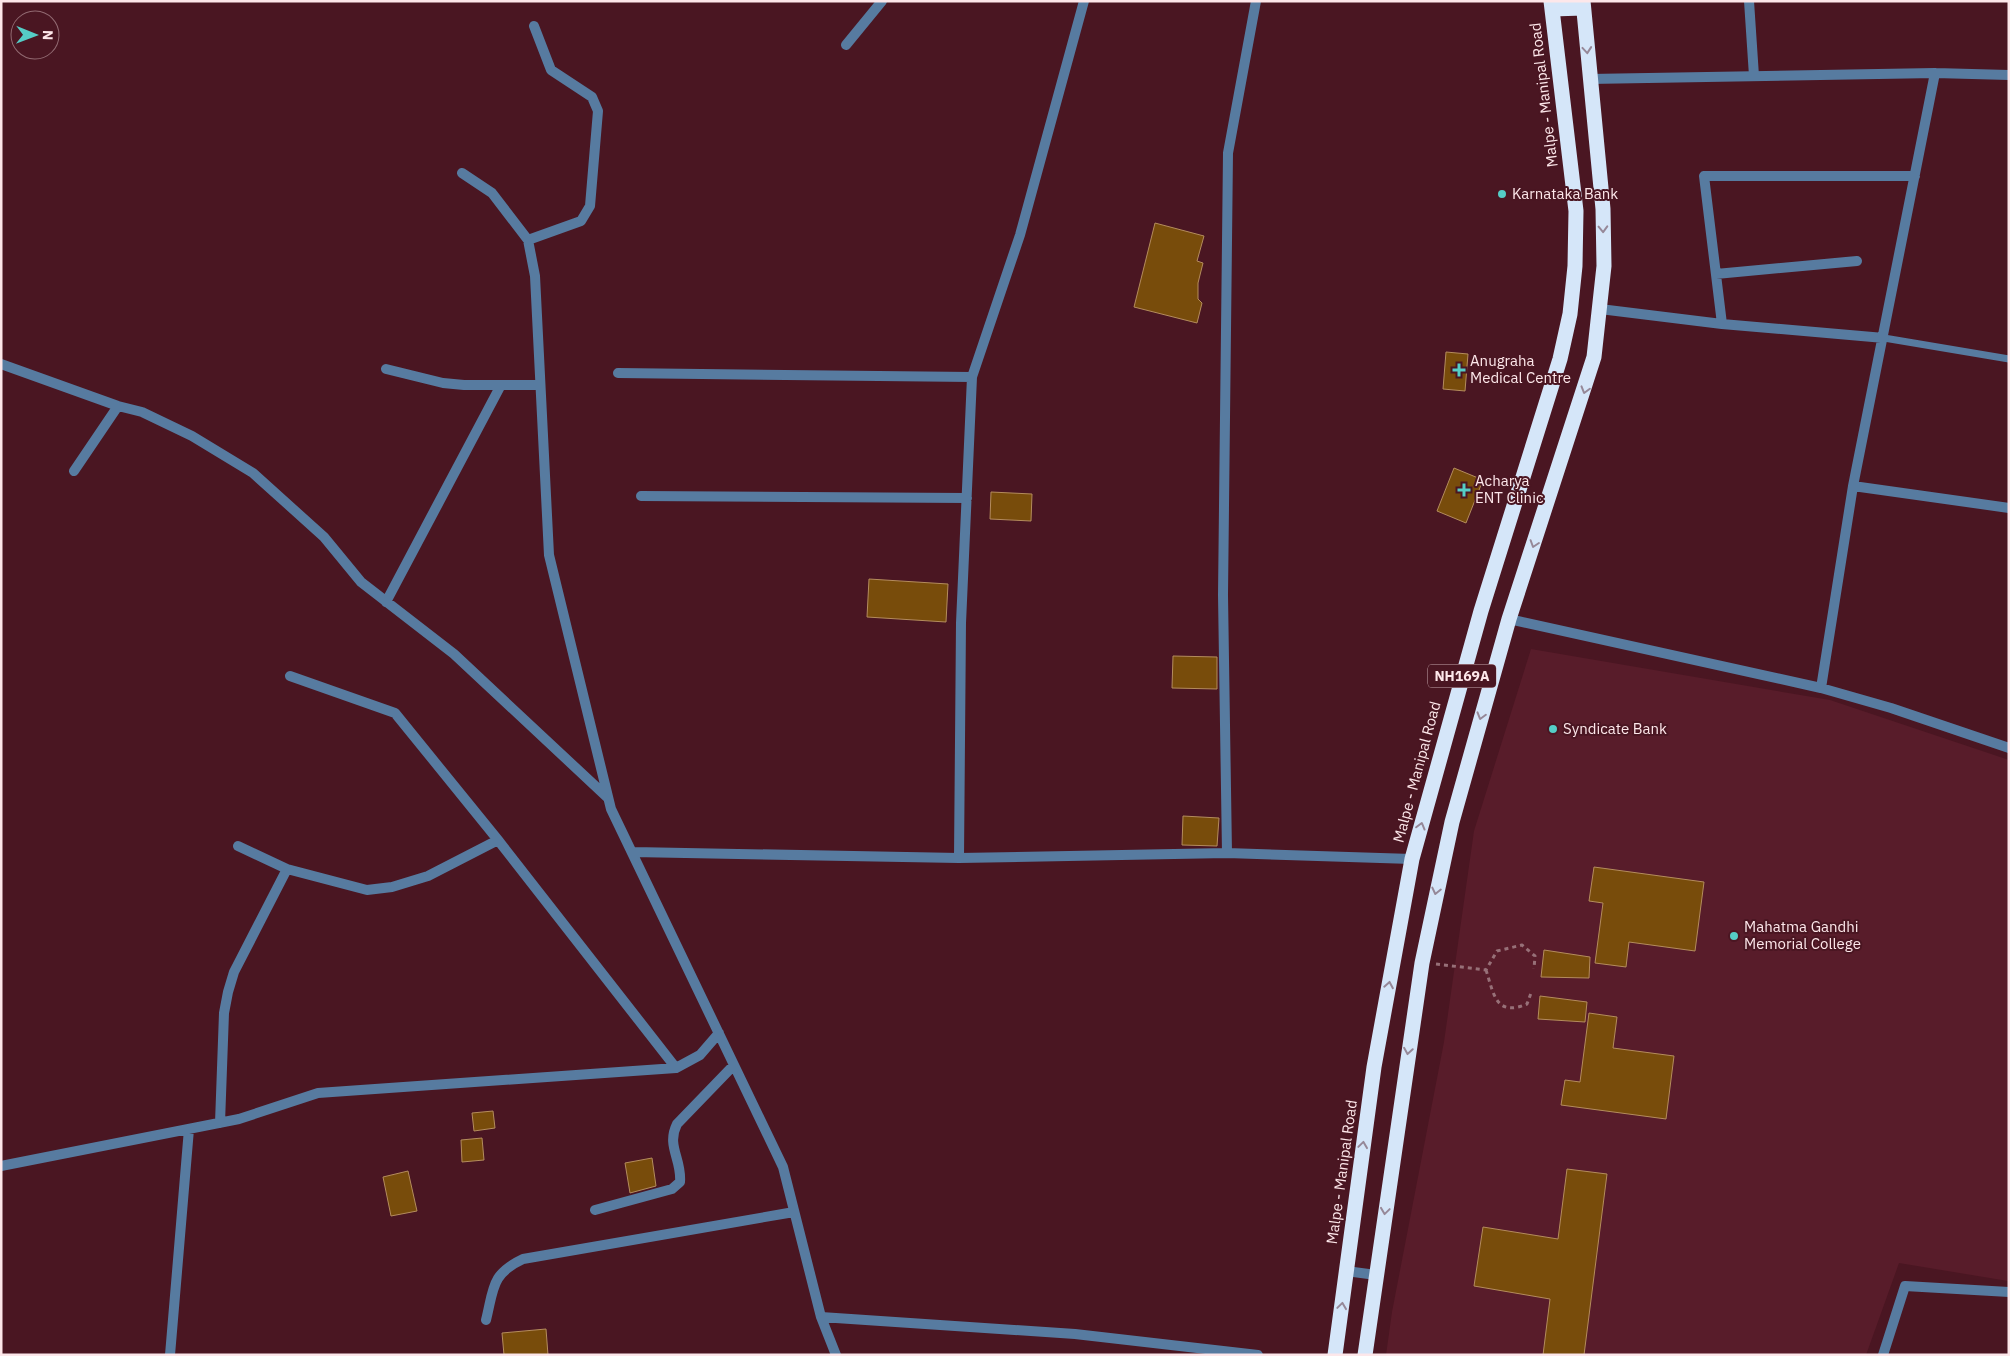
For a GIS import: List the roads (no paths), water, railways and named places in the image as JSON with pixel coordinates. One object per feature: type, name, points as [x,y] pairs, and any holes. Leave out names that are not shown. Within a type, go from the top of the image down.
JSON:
[{"type":"highway","points":[[1552,5],[1583,4]]},
{"type":"highway","name":"NH169A","points":[[1365,1355],[1422,963],[1452,822],[1509,619],[1594,357],[1604,266],[1603,209],[1583,4]]},
{"type":"highway","name":"Malpe - Manipal Road","points":[[1335,1355],[1374,1067],[1412,860],[1481,610],[1560,359],[1570,314],[1575,266],[1576,211],[1552,5]]},
{"type":"street","points":[[959,858],[961,623],[972,377],[1020,235],[1084,1]]},
{"type":"street","points":[[1227,853],[1223,595],[1228,153],[1256,1]]},
{"type":"street","points":[[1749,1],[1754,76]]},
{"type":"street","points":[[846,46],[881,2]]},
{"type":"street","points":[[528,240],[581,221],[586,215],[590,206],[598,111],[592,97],[551,70],[534,26]]},
{"type":"street","points":[[1821,688],[1853,486],[1884,338],[1935,73]]},
{"type":"street","points":[[1589,78],[1935,73],[2009,75]]},
{"type":"street","points":[[462,174],[492,193],[528,240],[535,276],[549,555],[611,809],[783,1167],[822,1317],[836,1355]]},
{"type":"street","points":[[1722,324],[1704,176],[1915,176]]},
{"type":"street","points":[[1716,274],[1857,261]]},
{"type":"street","points":[[1600,309],[1722,324],[1884,338]]},
{"type":"street","points":[[1,364],[118,406],[142,412],[192,436],[253,473],[324,537],[360,582],[454,654],[608,797]]},
{"type":"street","points":[[386,368],[443,383],[540,385]]},
{"type":"street","points":[[618,373],[972,377]]},
{"type":"street","points":[[386,602],[501,385]]},
{"type":"street","points":[[74,471],[118,406]]},
{"type":"street","points":[[1853,486],[2009,508]]},
{"type":"street","points":[[641,496],[967,498]]},
{"type":"street","points":[[1509,619],[1821,688],[1891,708],[2009,748]]},
{"type":"street","points":[[290,676],[395,713],[498,840],[676,1068]]},
{"type":"street","points":[[238,846],[287,869],[367,890],[392,887],[428,876],[498,840]]},
{"type":"street","points":[[633,852],[959,858],[1227,853],[1412,860]]},
{"type":"street","points":[[220,1123],[224,1013],[228,992],[234,972],[287,869]]},
{"type":"street","points":[[1,1166],[239,1119],[318,1093],[676,1068],[700,1055],[719,1033]]},
{"type":"street","points":[[596,1210],[672,1189],[680,1182],[681,1172],[672,1144],[672,1133],[677,1124],[734,1065]]},
{"type":"street","points":[[170,1355],[189,1129]]},
{"type":"street","points":[[486,1320],[497,1278],[507,1267],[523,1259],[794,1212]]},
{"type":"street","points":[[1346,1271],[1376,1275]]},
{"type":"street","points":[[1883,1355],[1905,1286],[2009,1292]]},
{"type":"street","points":[[822,1317],[1075,1334],[1258,1355]]},
{"type":"lane","points":[[1884,338],[2009,359]]},
{"type":"place","name":"Karnataka Bank","points":[[1502,194]]},
{"type":"place","name":"Anugraha Medical Centre","points":[[1459,370]]},
{"type":"place","name":"Acharya ENT Clinic","points":[[1464,490]]},
{"type":"place","name":"Syndicate Bank","points":[[1553,729]]},
{"type":"place","name":"Mahatma Gandhi Memorial College","points":[[1734,936]]}]
